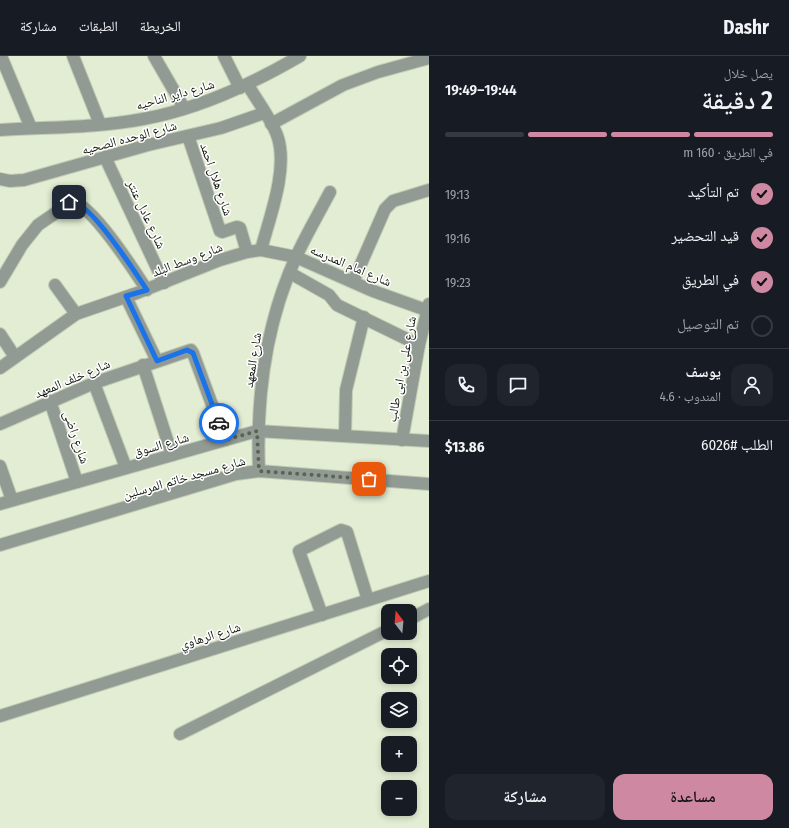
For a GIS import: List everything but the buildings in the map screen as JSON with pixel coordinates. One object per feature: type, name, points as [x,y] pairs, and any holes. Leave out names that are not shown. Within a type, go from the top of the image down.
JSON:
[{"type":"street","points":[[1,56],[31,128]]},
{"type":"street","points":[[73,56],[100,124]]},
{"type":"street","points":[[154,56],[184,108]]},
{"type":"street","points":[[224,56],[264,113],[278,138],[280,173],[261,250]]},
{"type":"street","name":"شارع داير الناحيه","points":[[0,130],[100,124],[143,119],[184,108],[244,86],[300,56]]},
{"type":"street","points":[[271,124],[343,85],[378,72],[429,58]]},
{"type":"street","name":"شارع الوحده الصحيه","points":[[0,179],[10,181],[24,180],[105,157],[221,128],[264,113]]},
{"type":"street","name":"شارع هلال احمد","points":[[188,136],[220,231],[222,232],[237,227],[240,228],[247,252]]},
{"type":"street","name":"شارع عادل عنتر","points":[[105,157],[164,283]]},
{"type":"street","points":[[353,282],[385,209],[393,201],[429,190]]},
{"type":"street","name":"شارع المعهد","points":[[259,471],[257,431],[263,362],[268,335],[296,257],[330,192]]},
{"type":"street","points":[[1,279],[22,245],[38,225],[73,200],[78,202],[90,214],[118,247],[147,290]]},
{"type":"street","name":"شارع وسط البلد","points":[[0,368],[76,314],[147,290],[220,260],[247,252],[261,250]]},
{"type":"street","name":"شارع امام المدرسه","points":[[261,250],[296,257],[353,282],[428,308]]},
{"type":"street","points":[[290,273],[329,295],[337,305],[419,345]]},
{"type":"street","points":[[54,285],[76,314]]},
{"type":"street","points":[[126,296],[157,361]]},
{"type":"street","name":"شارع على بن ابى طالب","points":[[402,440],[419,345],[428,308]]},
{"type":"street","points":[[346,436],[347,383],[364,317]]},
{"type":"street","points":[[0,334],[15,357]]},
{"type":"street","name":"شارع خلف المعهد","points":[[0,424],[94,382],[187,350],[193,353],[225,440]]},
{"type":"street","points":[[143,365],[172,455]]},
{"type":"street","points":[[94,382],[126,468]]},
{"type":"street","name":"شارع راضى","points":[[50,401],[77,482]]},
{"type":"street","name":"شارع السوق","points":[[0,504],[257,431],[429,441]]},
{"type":"street","points":[[0,466],[12,500]]},
{"type":"street","name":"شارع مسجد خاتم المرسلين","points":[[0,545],[236,474],[259,471],[429,484]]},
{"type":"street","points":[[322,615],[299,551],[341,530],[346,530],[347,532],[368,600]]},
{"type":"street","name":"شارع الرهاوي","points":[[0,716],[429,581]]},
{"type":"street","points":[[417,615],[429,609]]},
{"type":"street","points":[[180,734],[381,634]]},
{"type":"way so far","points":[[219,423],[225,440],[257,431],[259,471],[369,479]]},
{"type":"route","points":[[69,202],[73,200],[78,202],[90,214],[122,252],[147,290],[126,296],[157,361],[187,350],[190,350],[193,353],[219,423]]}]
